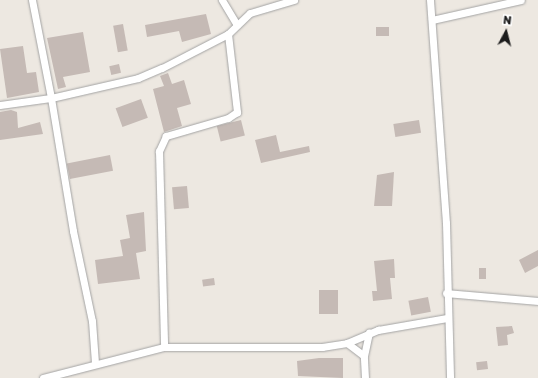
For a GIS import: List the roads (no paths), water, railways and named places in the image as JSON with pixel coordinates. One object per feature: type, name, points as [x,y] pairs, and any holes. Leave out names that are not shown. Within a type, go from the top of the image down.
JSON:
[{"type":"street","points":[[32,0],[51,98],[73,231],[92,321],[95,363]]},
{"type":"street","points":[[222,0],[237,25]]},
{"type":"street","points":[[0,105],[51,98],[138,78],[228,34],[237,25],[259,9],[294,0]]},
{"type":"street","points":[[430,0],[446,222],[446,294],[450,378]]},
{"type":"street","points":[[432,20],[521,0]]},
{"type":"street","points":[[164,347],[159,151],[166,136],[237,112],[228,34]]},
{"type":"street","points":[[446,294],[538,301]]},
{"type":"street","points":[[43,378],[95,363],[164,347],[305,348],[346,343],[369,333],[447,318]]},
{"type":"street","points":[[365,378],[364,356],[369,333]]},
{"type":"street","points":[[346,343],[364,356]]}]
